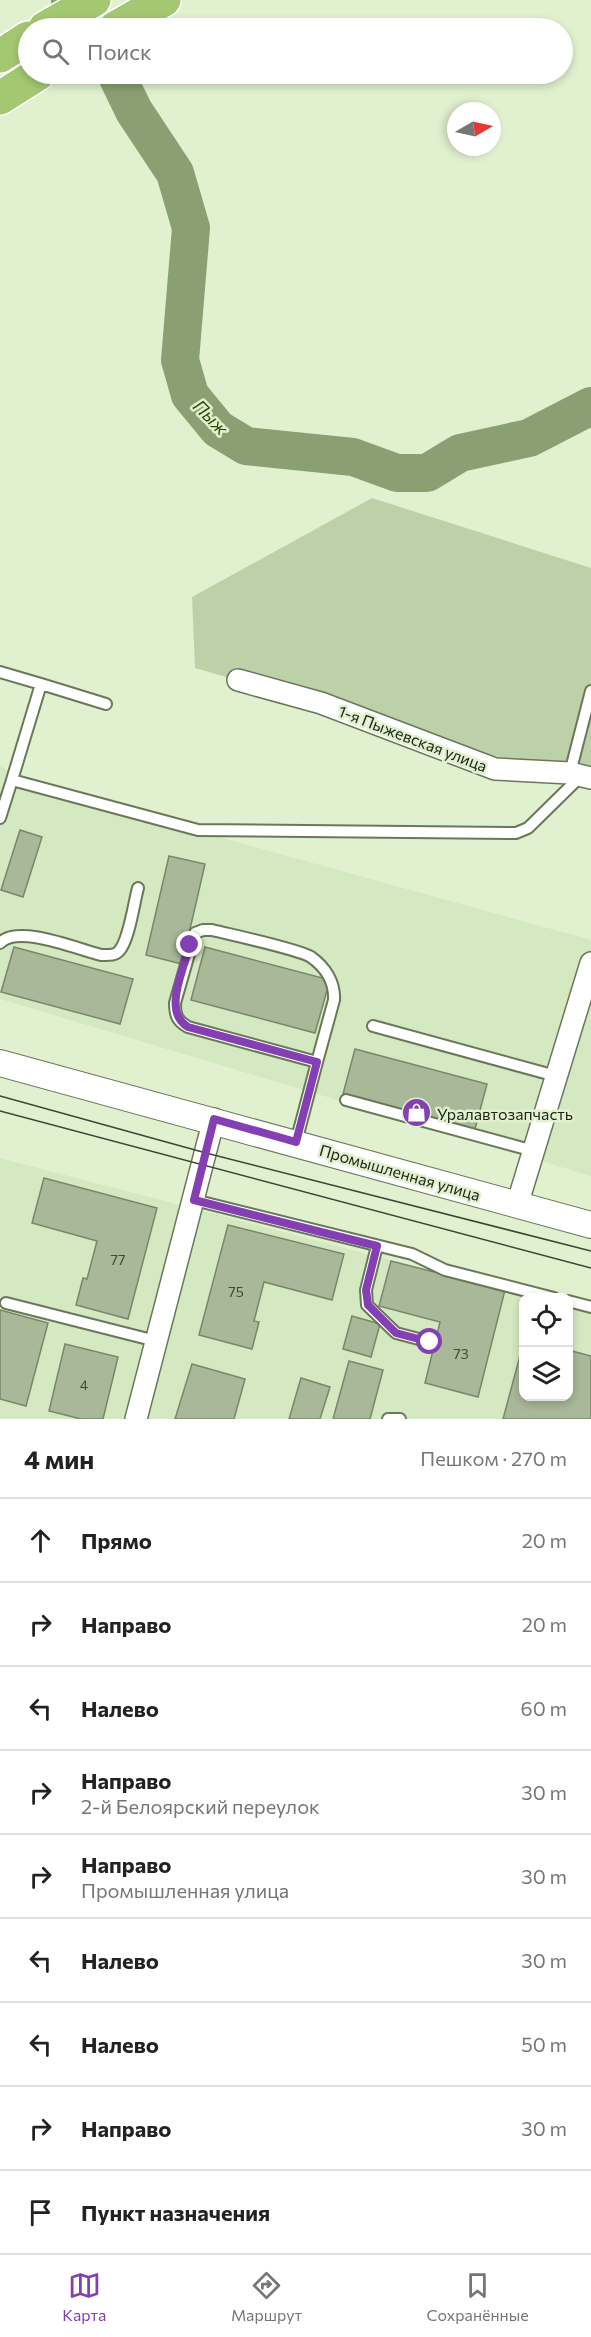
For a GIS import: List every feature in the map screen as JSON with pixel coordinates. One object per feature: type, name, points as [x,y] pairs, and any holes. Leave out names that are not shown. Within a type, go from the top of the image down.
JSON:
[{"type":"highway","points":[[64,18],[94,0]]},
{"type":"highway","points":[[132,18],[164,0]]},
{"type":"highway","points":[[0,98],[22,84]]},
{"type":"street","name":"1-я Пыжевская улица","points":[[238,680],[321,703],[495,769],[581,776]]},
{"type":"street","points":[[517,1205],[591,963]]},
{"type":"street","name":"Промышленная улица","points":[[0,1063],[214,1119],[591,1225]]},
{"type":"street","points":[[136,1419],[214,1119]]},
{"type":"lane","points":[[0,672],[106,704]]},
{"type":"lane","points":[[0,818],[41,684]]},
{"type":"lane","points":[[12,780],[198,830],[499,833],[528,828],[581,776],[591,691]]},
{"type":"lane","points":[[0,943],[5,938],[24,934],[101,955],[112,955],[120,950],[124,942],[138,888]]},
{"type":"lane","points":[[296,1142],[334,1000],[334,989],[327,974],[310,956],[212,930],[195,933],[175,1003],[175,1013],[179,1022],[188,1027],[317,1062]]},
{"type":"lane","points":[[373,1026],[556,1076]]},
{"type":"lane","points":[[346,1100],[534,1151]]},
{"type":"lane","points":[[194,1200],[412,1254],[445,1270],[535,1293]]},
{"type":"lane","points":[[377,1246],[366,1290],[368,1305],[396,1333],[430,1342]]},
{"type":"lane","points":[[573,1302],[591,1307]]},
{"type":"lane","points":[[6,1303],[156,1341]]},
{"type":"lane","points":[[388,1419],[400,1419]]},
{"type":"shaded area","points":[[372,498],[591,568],[591,784],[195,668],[192,597]]},
{"type":"shaded area","points":[[0,766],[31,785],[591,940],[591,1176],[0,999]]},
{"type":"shaded area","points":[[0,1158],[519,1294],[519,1401],[573,1401],[573,1308],[591,1313],[591,1419],[0,1419]]},
{"type":"building","points":[[20,830],[42,837],[23,897],[1,890]]},
{"type":"building","points":[[169,856],[205,864],[182,964],[146,955]]},
{"type":"building","points":[[14,947],[133,979],[120,1024],[1,992]]},
{"type":"building","points":[[205,947],[330,980],[315,1033],[191,1000]]},
{"type":"building","points":[[355,1049],[487,1084],[475,1129],[343,1094]]},
{"type":"building","points":[[44,1178],[157,1208],[128,1319],[76,1305],[83,1278],[87,1279],[97,1241],[32,1223]]},
{"type":"building","points":[[228,1225],[344,1254],[332,1300],[264,1282],[254,1321],[259,1322],[252,1349],[199,1335]]},
{"type":"building","points":[[391,1261],[505,1290],[478,1397],[425,1383],[440,1322],[379,1306]]},
{"type":"building","points":[[0,1310],[48,1323],[26,1406],[0,1399]]},
{"type":"building","points":[[352,1316],[380,1324],[371,1357],[343,1349]]},
{"type":"building","points":[[65,1344],[118,1357],[103,1419],[81,1419],[49,1411]]},
{"type":"building","points":[[573,1351],[591,1356],[591,1419],[503,1419],[519,1360],[519,1401],[573,1401]]},
{"type":"building","points":[[349,1361],[383,1370],[370,1419],[333,1419]]},
{"type":"building","points":[[192,1364],[245,1379],[234,1419],[175,1419]]},
{"type":"building","points":[[301,1378],[330,1387],[320,1419],[289,1419]]},
{"type":"waterway","name":"Пыж","points":[[70,0],[82,18]]},
{"type":"waterway","name":"Пыж","points":[[121,84],[134,111],[175,173],[191,228],[180,360],[190,395],[218,429],[246,446],[353,457],[397,473],[427,473],[460,453],[529,438],[591,406]]},
{"type":"tram line","points":[[0,1096],[206,1153],[591,1251]]},
{"type":"tram line","points":[[0,1111],[591,1268]]},
{"type":"place","name":"Уралавтозапчасть","points":[[416,1113]]},
{"type":"route","points":[[190,945],[175,1003],[175,1013],[179,1022],[188,1027],[317,1062],[296,1142],[214,1119],[194,1200],[377,1246],[366,1290],[365,1298],[368,1305],[396,1333],[430,1342]]}]
